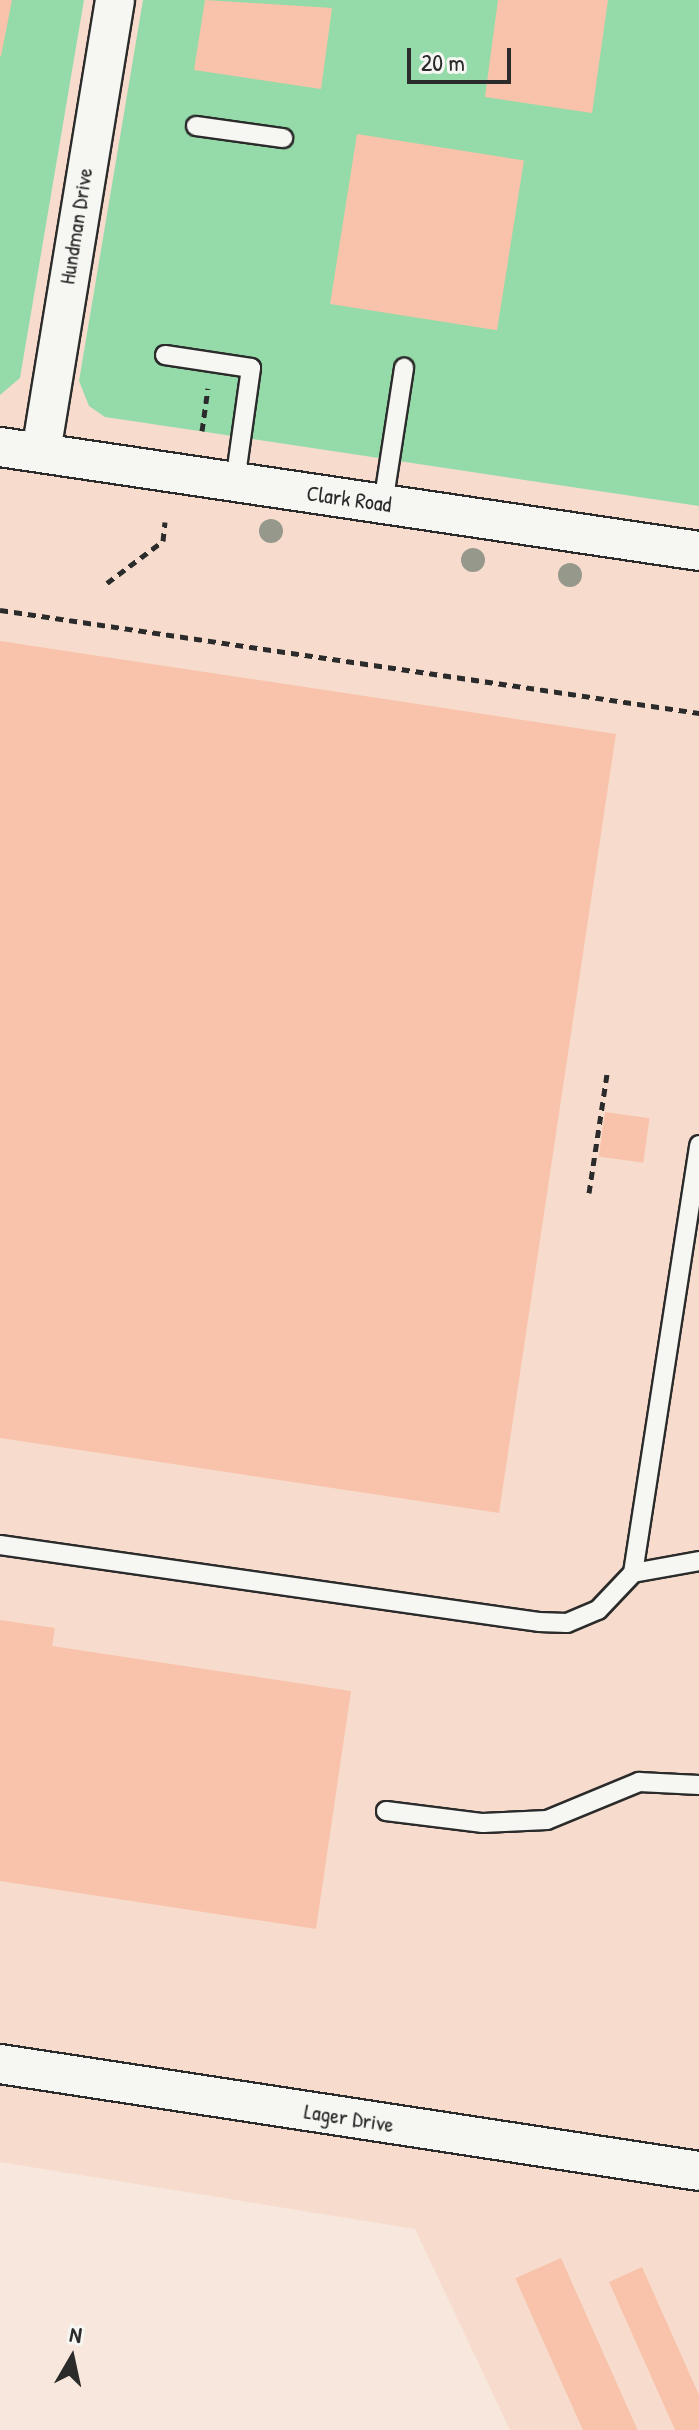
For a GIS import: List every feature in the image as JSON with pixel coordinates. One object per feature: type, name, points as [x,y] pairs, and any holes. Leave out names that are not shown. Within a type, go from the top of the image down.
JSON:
[{"type":"street","name":"Hundman Drive","points":[[41,452],[115,0]]},
{"type":"street","name":"Clark Road","points":[[0,447],[699,551]]},
{"type":"street","name":"Lager Drive","points":[[0,2064],[699,2171]]},
{"type":"lane","points":[[196,126],[283,138]]},
{"type":"lane","points":[[165,355],[251,368],[235,482]]},
{"type":"lane","points":[[383,504],[404,368]]},
{"type":"lane","points":[[0,1545],[539,1622],[567,1623],[598,1610],[633,1573],[699,1145]]},
{"type":"lane","points":[[633,1573],[699,1561]]},
{"type":"lane","points":[[386,1811],[483,1823],[547,1820],[639,1782],[699,1785]]},
{"type":"path","points":[[202,431],[211,362]]},
{"type":"path","points":[[107,583],[163,541],[165,522]]},
{"type":"path","points":[[0,610],[699,713]]},
{"type":"path","points":[[589,1193],[607,1074]]},
{"type":"shaded area","points":[[0,0],[699,0],[699,2430],[510,2430],[415,2229],[0,2162]]},
{"type":"green space","points":[[0,0],[84,0],[20,378],[0,395]]},
{"type":"green space","points":[[143,0],[699,0],[699,506],[105,417],[89,406],[79,381]]},
{"type":"building","points":[[0,0],[12,0],[1,56],[0,56]]},
{"type":"building","points":[[205,0],[332,8],[321,89],[194,70]]},
{"type":"building","points":[[498,0],[608,0],[592,113],[485,97]]},
{"type":"building","points":[[357,134],[524,160],[497,330],[330,304]]},
{"type":"building","points":[[0,641],[616,734],[499,1513],[0,1438]]},
{"type":"building","points":[[605,1112],[650,1118],[643,1163],[599,1157]]},
{"type":"building","points":[[0,1620],[55,1628],[52,1646],[351,1691],[316,1929],[0,1881]]},
{"type":"building","points":[[561,2258],[637,2430],[583,2430],[515,2278]]},
{"type":"building","points":[[642,2267],[699,2395],[699,2430],[675,2430],[609,2282]]}]
